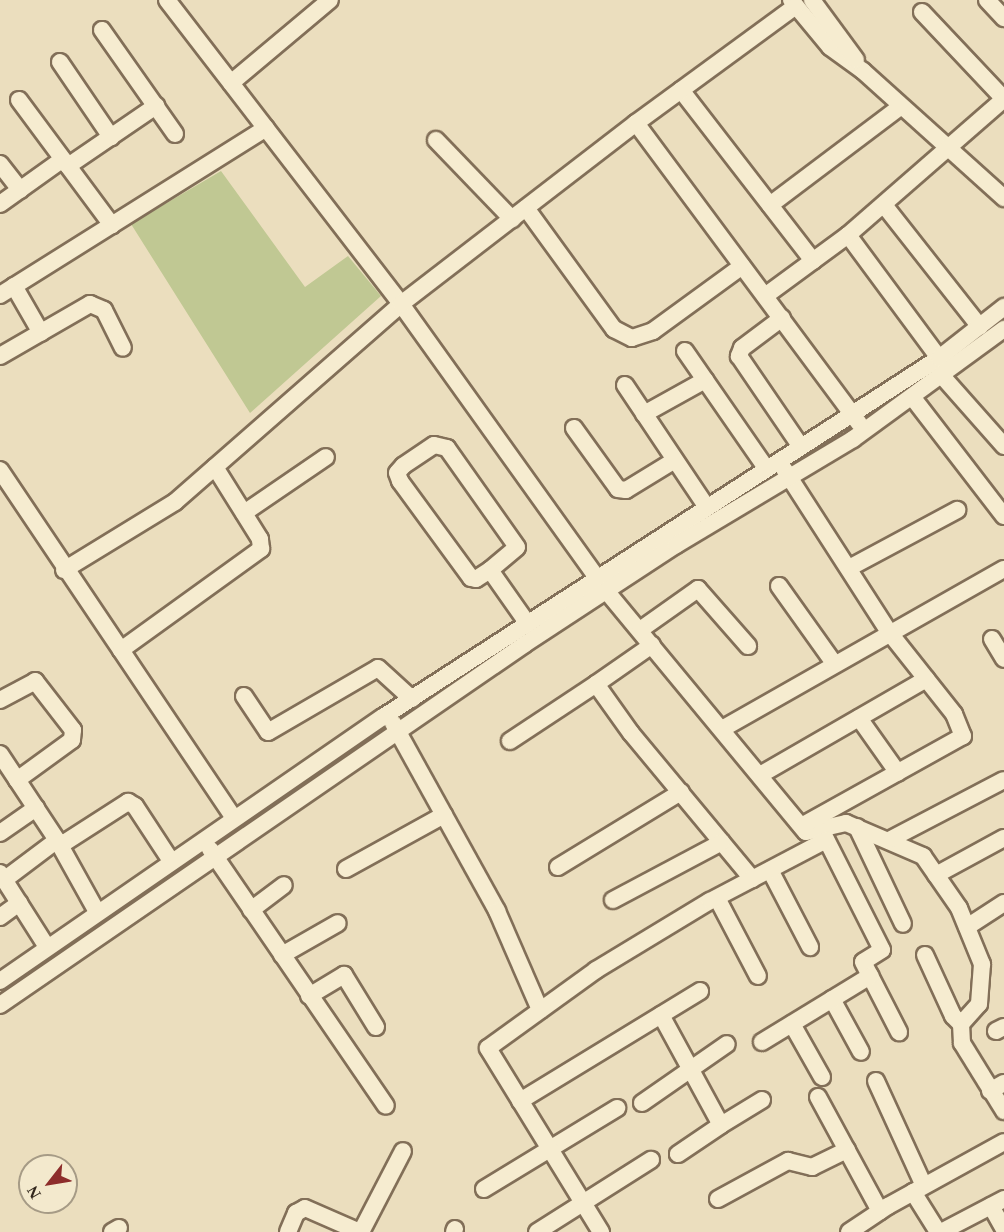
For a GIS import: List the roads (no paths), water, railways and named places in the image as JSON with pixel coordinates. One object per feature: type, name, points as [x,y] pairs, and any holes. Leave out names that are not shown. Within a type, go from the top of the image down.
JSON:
[{"type":"street","points":[[167,0],[401,304],[604,586],[806,832],[824,834]]},
{"type":"street","points":[[231,83],[330,0]]},
{"type":"street","points":[[987,0],[1004,18]]},
{"type":"street","points":[[64,570],[175,502],[401,304],[636,123],[800,2],[863,71],[900,107],[1004,198]]},
{"type":"street","points":[[765,296],[848,235],[1004,99],[922,12]]},
{"type":"street","points":[[102,30],[175,134]]},
{"type":"street","points":[[60,62],[111,137]]},
{"type":"street","points":[[681,90],[813,261]]},
{"type":"street","points":[[19,100],[112,225]]},
{"type":"street","points":[[0,204],[111,137],[156,106]]},
{"type":"street","points":[[770,205],[900,107]]},
{"type":"street","points":[[636,123],[865,431]]},
{"type":"street","points":[[41,333],[7,291],[266,128]]},
{"type":"street","points":[[436,140],[512,219]]},
{"type":"street","points":[[0,164],[20,190]]},
{"type":"street","points":[[884,205],[980,327]]},
{"type":"street","points":[[526,208],[614,328],[632,338],[653,331],[742,266]]},
{"type":"street","points":[[848,235],[939,358]]},
{"type":"street","points":[[0,356],[82,307],[99,305],[123,348]]},
{"type":"street","points":[[0,1005],[525,644],[706,506],[939,358],[1004,307]]},
{"type":"street","points":[[782,318],[742,348],[739,356],[801,447]]},
{"type":"street","points":[[0,981],[387,714],[528,624],[604,586],[865,431],[943,377],[1004,329]]},
{"type":"street","points":[[685,351],[705,380],[772,464],[789,476],[889,632],[962,727],[963,736],[801,826]]},
{"type":"street","points":[[943,377],[1004,446]]},
{"type":"street","points":[[644,414],[705,380]]},
{"type":"street","points":[[625,385],[706,506]]},
{"type":"street","points":[[913,398],[1004,516]]},
{"type":"street","points":[[574,428],[622,491],[675,460]]},
{"type":"street","points":[[434,445],[447,448],[517,547],[490,570],[476,579],[471,578],[400,481],[397,473],[403,466],[434,445]]},
{"type":"street","points":[[244,513],[326,457]]},
{"type":"street","points":[[121,650],[258,553],[262,544],[214,467]]},
{"type":"street","points":[[0,470],[64,570],[234,818]]},
{"type":"street","points":[[849,568],[957,510]]},
{"type":"street","points":[[722,729],[834,663],[1004,569]]},
{"type":"street","points":[[490,570],[528,624]]},
{"type":"street","points":[[779,586],[834,663]]},
{"type":"street","points":[[640,630],[698,589],[748,646]]},
{"type":"street","points":[[992,639],[1004,658]]},
{"type":"street","points":[[510,741],[652,645]]},
{"type":"street","points":[[244,696],[265,730],[272,732],[378,668],[412,699]]},
{"type":"street","points":[[760,775],[926,679]]},
{"type":"street","points":[[0,700],[27,682],[35,681],[73,730],[72,740],[18,780]]},
{"type":"street","points":[[596,684],[631,733],[752,879]]},
{"type":"street","points":[[387,714],[497,911],[540,1010]]},
{"type":"street","points":[[859,718],[898,773]]},
{"type":"street","points":[[0,754],[59,843],[97,912]]},
{"type":"street","points":[[891,839],[1004,780]]},
{"type":"street","points":[[558,867],[681,792]]},
{"type":"street","points":[[47,947],[2,876],[128,802],[135,806],[171,861]]},
{"type":"street","points":[[0,833],[36,808]]},
{"type":"street","points":[[346,869],[444,814]]},
{"type":"street","points":[[601,1232],[547,1148],[488,1048],[596,970],[717,898],[770,870],[824,834],[846,823],[891,839],[923,856],[967,927],[982,964],[979,1004],[961,1024]]},
{"type":"street","points":[[857,827],[903,924]]},
{"type":"street","points":[[824,834],[882,950],[863,962],[899,1032]]},
{"type":"street","points":[[936,875],[1004,838]]},
{"type":"street","points":[[204,839],[386,1106]]},
{"type":"street","points":[[613,900],[722,842]]},
{"type":"street","points":[[770,870],[810,947]]},
{"type":"street","points":[[251,910],[285,885]]},
{"type":"street","points":[[717,898],[758,976]]},
{"type":"street","points":[[0,917],[19,903]]},
{"type":"street","points":[[967,927],[1004,903]]},
{"type":"street","points":[[282,954],[338,923]]},
{"type":"street","points":[[925,955],[953,1016],[961,1024],[962,1043],[997,1087],[1004,1111]]},
{"type":"street","points":[[309,996],[344,975],[376,1027]]},
{"type":"street","points":[[762,1042],[870,976]]},
{"type":"street","points":[[520,1101],[700,991]]},
{"type":"street","points":[[832,999],[861,1052]]},
{"type":"street","points":[[661,1015],[721,1125]]},
{"type":"street","points":[[792,1023],[822,1077]]},
{"type":"street","points":[[642,1103],[727,1044]]},
{"type":"street","points":[[876,1081],[919,1189],[939,1232],[997,1202],[1004,1229]]},
{"type":"street","points":[[818,1097],[880,1211]]},
{"type":"street","points":[[678,1154],[762,1100]]},
{"type":"street","points":[[484,1189],[547,1148],[617,1108]]},
{"type":"street","points":[[849,1232],[880,1211],[1004,1143]]},
{"type":"street","points":[[718,1198],[788,1161],[812,1167],[847,1150]]},
{"type":"street","points":[[288,1232],[296,1213],[305,1208],[361,1232],[403,1151]]},
{"type":"street","points":[[537,1232],[651,1160]]}]
